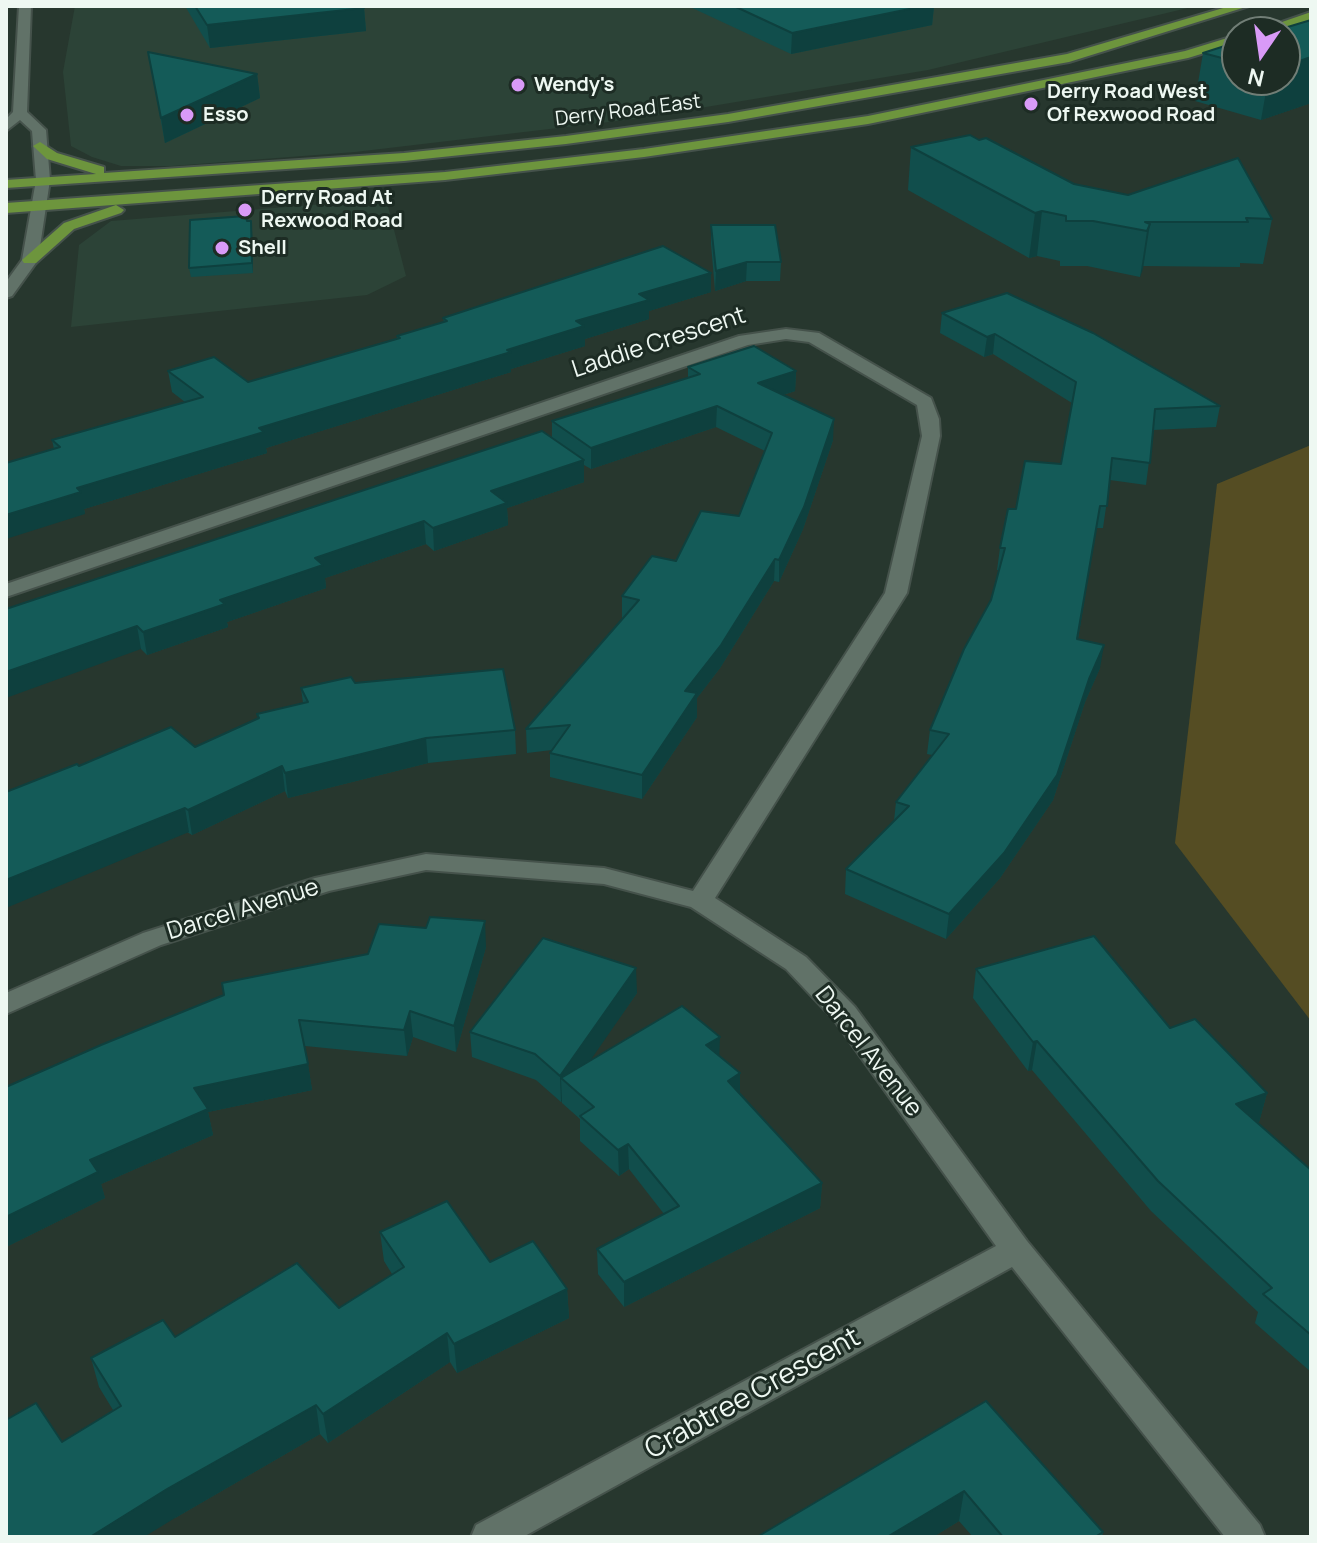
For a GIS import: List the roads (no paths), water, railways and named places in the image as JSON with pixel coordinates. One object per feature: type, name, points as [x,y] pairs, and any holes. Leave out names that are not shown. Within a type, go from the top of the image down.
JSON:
[{"type":"main road","name":"Derry Road East","points":[[6,184],[404,157],[728,118],[1069,58],[1243,6]]},
{"type":"main road","name":"Derry Road East","points":[[6,208],[476,173],[644,153],[868,120],[1188,54],[1221,44]]},
{"type":"main road","points":[[40,146],[52,156],[83,167],[137,176]]},
{"type":"main road","points":[[30,260],[69,226],[122,208],[169,198]]},
{"type":"street","points":[[6,127],[20,113],[25,6]]},
{"type":"street","points":[[6,293],[30,260],[43,180],[39,130],[20,113]]},
{"type":"street","name":"Laddie Crescent","points":[[6,591],[745,340],[786,334],[813,337],[925,402],[931,436],[896,593],[700,901]]},
{"type":"street","name":"Darcel Avenue","points":[[6,1004],[152,939],[324,884],[426,862],[604,876],[700,901],[796,963],[845,1014],[1016,1250],[1247,1537]]},
{"type":"street","name":"Crabtree Crescent","points":[[489,1537],[1016,1250]]},
{"type":"place","name":"Wendy's","points":[[518,85]]},
{"type":"place","name":"Derry Road West Of Rexwood Road","points":[[1031,104]]},
{"type":"place","name":"Esso","points":[[187,115]]},
{"type":"place","name":"Derry Road At Rexwood Road","points":[[245,210]]},
{"type":"place","name":"Shell","points":[[222,248]]}]
